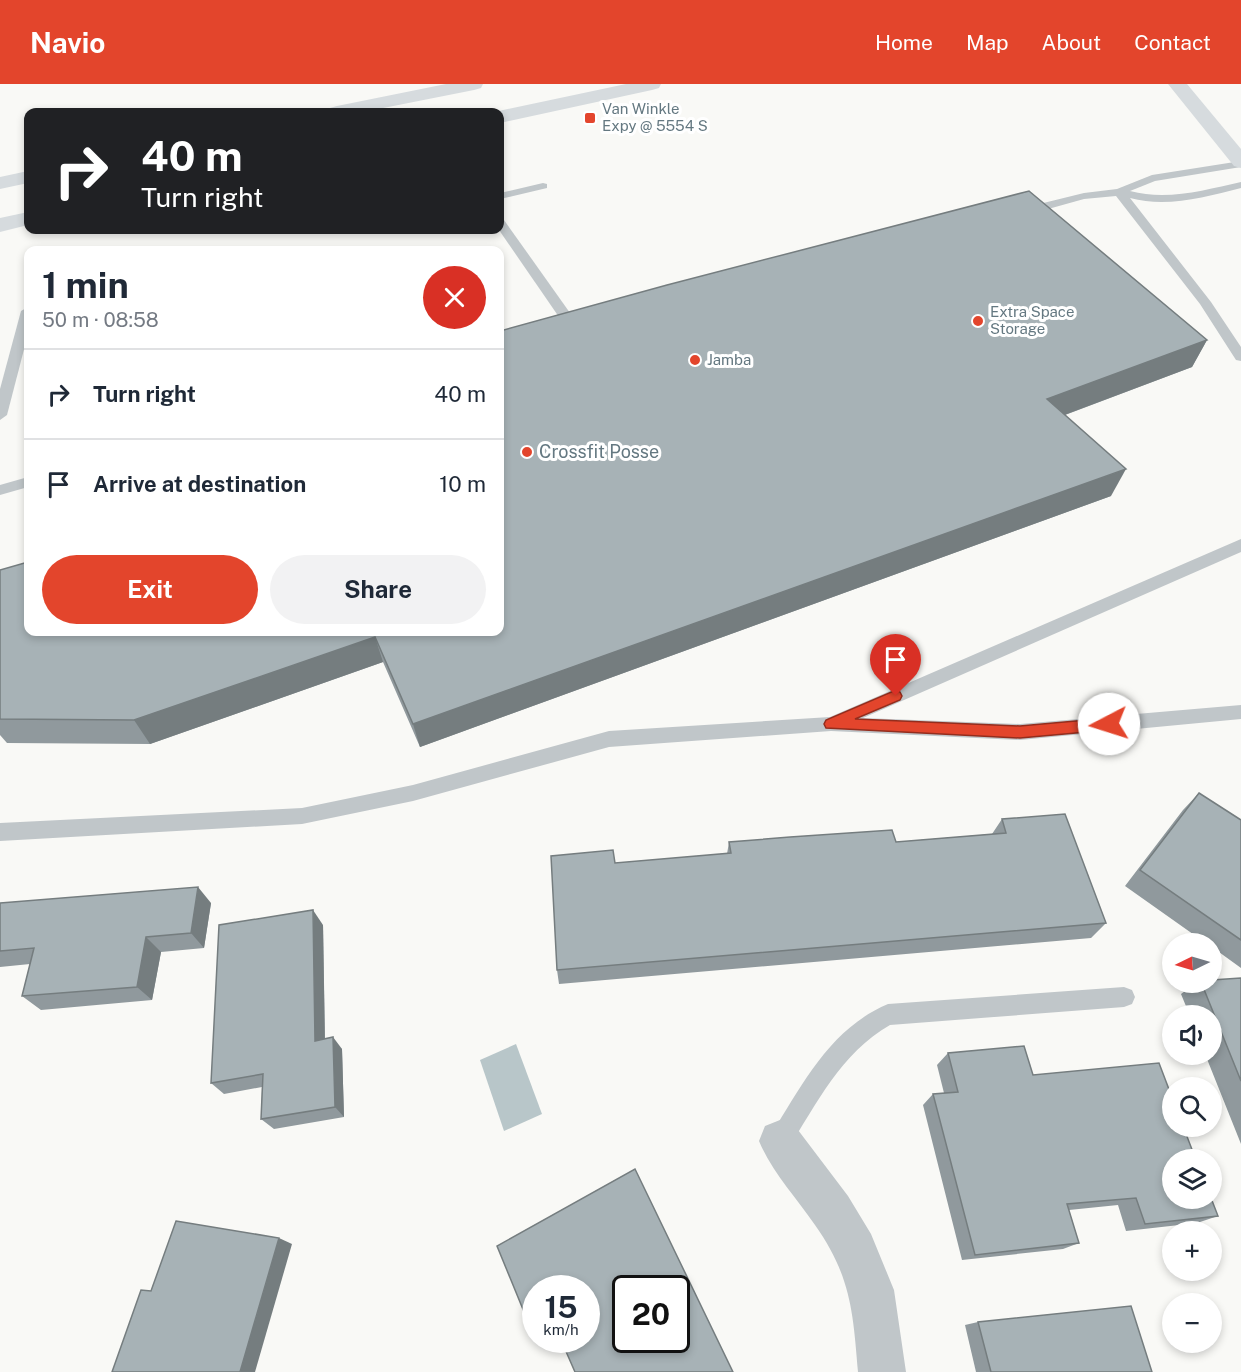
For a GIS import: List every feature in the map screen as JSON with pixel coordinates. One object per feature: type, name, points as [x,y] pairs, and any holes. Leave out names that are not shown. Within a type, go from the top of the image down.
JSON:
[{"type":"main road","points":[[357,108],[474,84]]},
{"type":"main road","points":[[504,116],[652,84]]},
{"type":"main road","points":[[1177,84],[1241,163]]},
{"type":"main road","points":[[0,183],[24,178]]},
{"type":"main road","points":[[0,225],[24,220]]},
{"type":"street","points":[[780,1141],[838,1221],[857,1253],[871,1290],[882,1372]]},
{"type":"lane","points":[[1011,215],[1084,196],[1119,192],[1152,178],[1241,163]]},
{"type":"lane","points":[[1119,192],[1146,199],[1196,196],[1241,185]]},
{"type":"lane","points":[[504,195],[543,186]]},
{"type":"lane","points":[[1119,192],[1205,302],[1241,357]]},
{"type":"lane","points":[[504,229],[575,330]]},
{"type":"lane","points":[[0,415],[24,326]]},
{"type":"lane","points":[[0,490],[24,483]]},
{"type":"lane","points":[[831,724],[1241,545]]},
{"type":"lane","points":[[0,832],[302,816],[413,793],[609,739],[831,724],[1020,732],[1241,712]]},
{"type":"lane","points":[[780,1141],[840,1048],[854,1035],[888,1015],[1124,997]]},
{"type":"shaded area","points":[[516,1044],[542,1114],[504,1131],[480,1060]]},
{"type":"building","points":[[1029,191],[1207,340],[1047,399],[1126,469],[413,724],[375,637],[134,720],[0,719],[0,570],[24,563],[24,636],[504,636],[504,330]]},
{"type":"building","points":[[1199,793],[1241,820],[1241,940],[1140,870]]},
{"type":"building","points":[[1065,814],[1106,923],[557,970],[551,856],[613,850],[615,863],[731,853],[729,842],[892,830],[896,842],[1006,833],[1002,819]]},
{"type":"building","points":[[198,887],[191,933],[146,937],[137,987],[22,996],[34,948],[0,951],[0,903]]},
{"type":"building","points":[[313,910],[315,1041],[333,1037],[335,1107],[261,1119],[263,1074],[211,1083],[219,925]]},
{"type":"building","points":[[1241,978],[1241,1081],[1222,1034],[1222,1005],[1210,1005],[1205,993],[1222,993],[1222,979]]},
{"type":"building","points":[[1024,1046],[1033,1075],[1159,1063],[1164,1077],[1162,1077],[1162,1137],[1187,1137],[1192,1149],[1162,1149],[1162,1209],[1215,1209],[1218,1216],[1145,1224],[1136,1198],[1067,1204],[1079,1243],[975,1255],[933,1094],[958,1092],[948,1053]]},
{"type":"building","points":[[635,1169],[686,1275],[612,1275],[612,1353],[690,1353],[690,1283],[733,1372],[575,1372],[567,1353],[600,1353],[600,1275],[522,1275],[522,1307],[497,1246]]},
{"type":"building","points":[[176,1221],[279,1238],[240,1372],[112,1372],[141,1290],[151,1291]]},
{"type":"building","points":[[1131,1306],[1152,1372],[991,1372],[978,1322]]},
{"type":"place","name":"Van Winkle Expy @ 5554 S","points":[[590,118]]},
{"type":"place","name":"Extra Space Storage","points":[[978,321]]},
{"type":"place","name":"Jamba","points":[[695,360]]},
{"type":"place","name":"Crossfit Posse","points":[[527,452]]},
{"type":"route","points":[[896,696],[831,724],[1020,732],[1109,724]]}]
